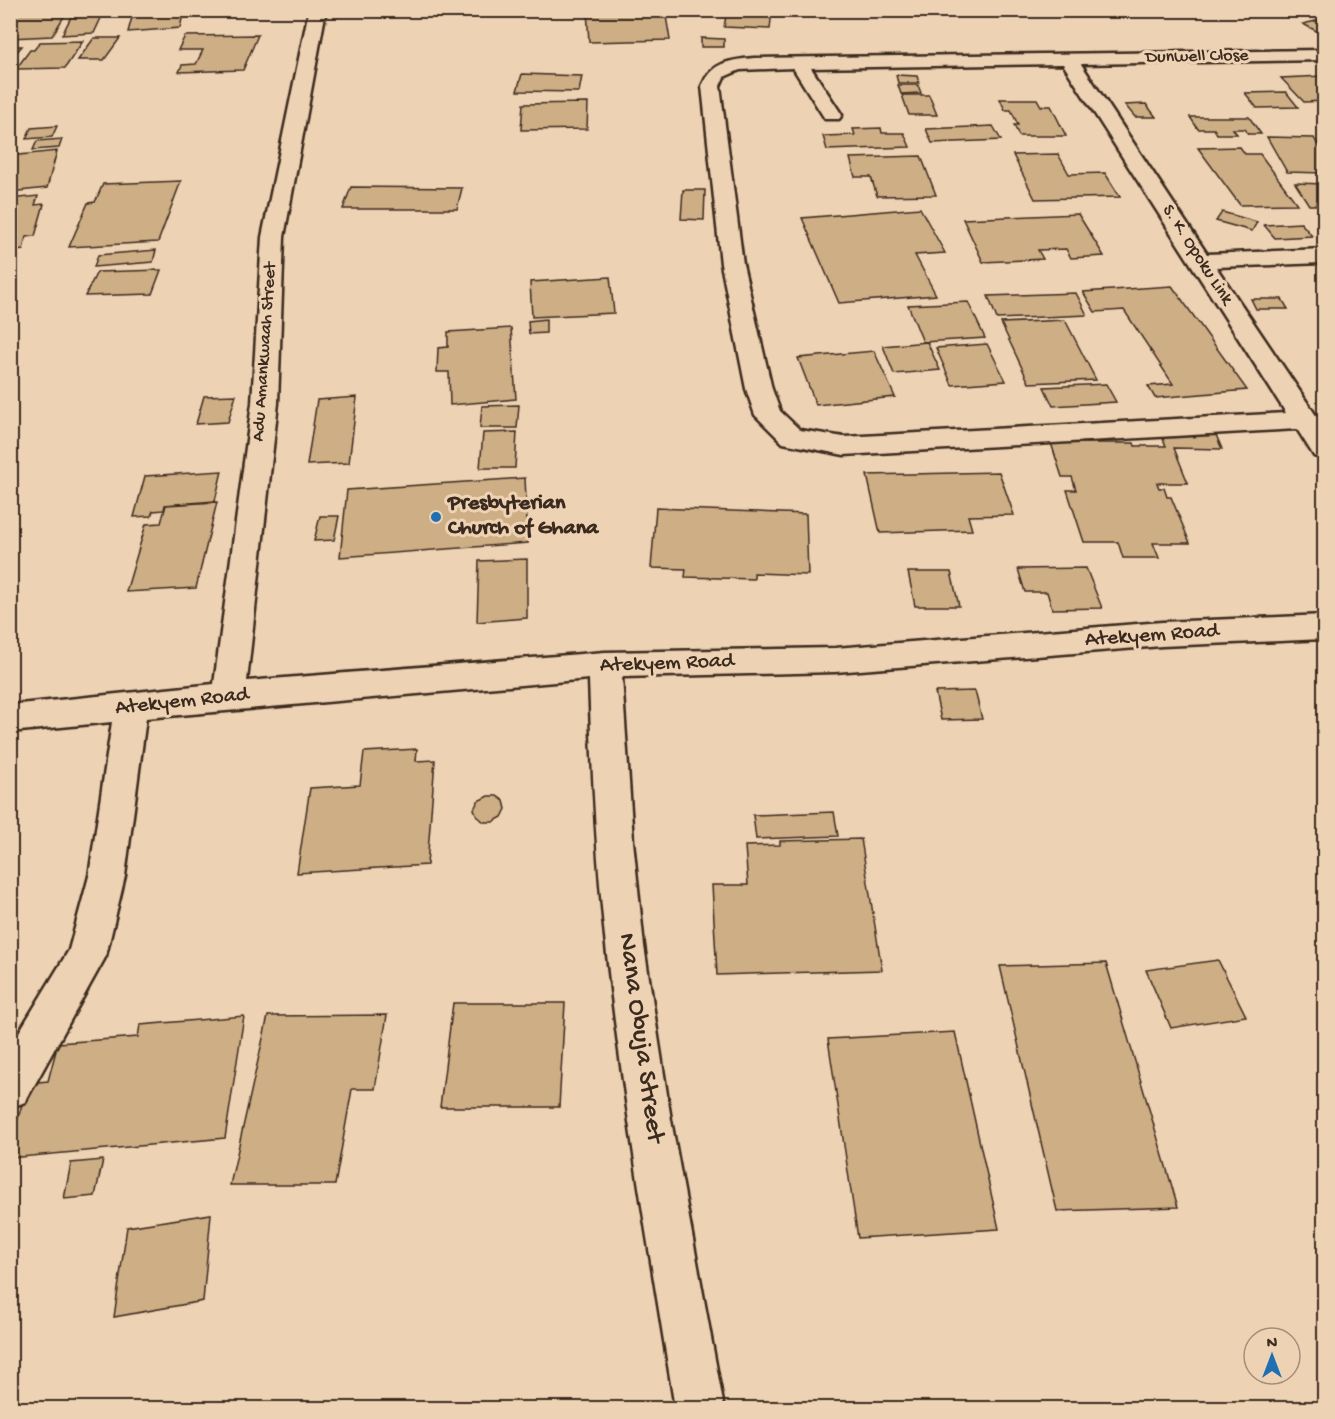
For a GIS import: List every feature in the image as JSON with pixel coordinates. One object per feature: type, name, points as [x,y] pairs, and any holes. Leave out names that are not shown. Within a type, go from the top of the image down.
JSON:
[{"type":"street","name":"Adu Amankwaah Street","points":[[229,696],[264,404],[273,237],[318,10]]},
{"type":"street","name":"Dunwell Close","points":[[1306,420],[844,446],[792,436],[768,415],[759,389],[732,264],[711,86],[714,74],[727,65],[1324,55]]},
{"type":"street","name":"S. K. Opoku Link","points":[[1069,60],[1324,450]]},
{"type":"street","points":[[799,63],[832,115]]},
{"type":"street","points":[[1202,261],[1324,256]]},
{"type":"street","name":"Atekyem Road","points":[[10,719],[229,696],[605,665],[835,660],[1162,634],[1324,627]]},
{"type":"street","name":"Nana Obuja Street","points":[[605,665],[612,813],[625,947],[668,1228],[699,1408]]},
{"type":"street","points":[[10,1087],[87,957],[107,876],[131,707]]},
{"type":"building","points":[[18,10],[68,10],[52,36],[10,38],[10,21]]},
{"type":"building","points":[[134,10],[184,10],[180,28],[128,32]]},
{"type":"building","points":[[587,10],[665,10],[670,40],[589,42]]},
{"type":"building","points":[[727,10],[772,10],[770,29],[724,27]]},
{"type":"building","points":[[102,16],[94,33],[62,35],[71,17]]},
{"type":"building","points":[[1324,19],[1324,35],[1303,24]]},
{"type":"building","points":[[258,35],[243,70],[179,72],[182,65],[196,64],[203,50],[178,50],[185,36]]},
{"type":"building","points":[[94,38],[120,38],[104,60],[78,60]]},
{"type":"building","points":[[701,38],[724,39],[724,47],[701,47]]},
{"type":"building","points":[[83,41],[65,68],[16,69],[30,50],[34,50],[40,42]]},
{"type":"building","points":[[10,46],[22,46],[10,60]]},
{"type":"building","points":[[522,74],[582,76],[579,92],[517,91]]},
{"type":"building","points":[[896,75],[917,76],[919,83],[898,83]]},
{"type":"building","points":[[1324,76],[1324,101],[1304,102],[1281,78]]},
{"type":"building","points":[[898,85],[918,85],[921,93],[901,94]]},
{"type":"building","points":[[1286,92],[1298,107],[1257,108],[1245,93]]},
{"type":"building","points":[[902,95],[929,95],[937,115],[909,115]]},
{"type":"building","points":[[1000,99],[1037,99],[1041,106],[1051,106],[1066,136],[1019,136],[1014,125],[1018,125],[1011,110],[1005,110]]},
{"type":"building","points":[[588,103],[587,129],[521,130],[523,104]]},
{"type":"building","points":[[1146,104],[1156,117],[1135,117],[1125,105]]},
{"type":"building","points":[[1190,117],[1249,117],[1261,134],[1248,134],[1245,129],[1233,129],[1237,134],[1217,134],[1214,129],[1198,129]]},
{"type":"building","points":[[57,126],[52,137],[26,139],[31,128]]},
{"type":"building","points":[[993,126],[1001,140],[932,143],[926,129]]},
{"type":"building","points":[[881,128],[882,133],[904,133],[910,147],[827,150],[823,136],[855,135],[853,129]]},
{"type":"building","points":[[1267,137],[1314,138],[1324,156],[1324,173],[1287,172]]},
{"type":"building","points":[[62,139],[59,148],[33,150],[37,141]]},
{"type":"building","points":[[1240,147],[1245,154],[1260,154],[1297,204],[1240,205],[1198,148]]},
{"type":"building","points":[[57,151],[47,188],[10,192],[10,156]]},
{"type":"building","points":[[1058,154],[1069,174],[1105,173],[1120,197],[1035,199],[1013,155]]},
{"type":"building","points":[[921,156],[936,195],[877,196],[871,177],[855,177],[850,158]]},
{"type":"building","points":[[181,181],[158,242],[69,247],[88,203],[95,202],[103,184]]},
{"type":"building","points":[[1295,183],[1324,184],[1324,205],[1309,205]]},
{"type":"building","points":[[351,187],[462,188],[457,209],[343,209]]},
{"type":"building","points":[[683,190],[705,190],[704,220],[681,219]]},
{"type":"building","points":[[38,196],[35,205],[44,204],[35,236],[26,237],[23,250],[10,252],[10,199]]},
{"type":"building","points":[[920,208],[945,253],[915,255],[936,295],[839,303],[802,218]]},
{"type":"building","points":[[1222,212],[1257,222],[1252,231],[1216,221]]},
{"type":"building","points":[[1078,214],[1104,256],[1071,258],[1066,249],[1038,250],[1043,259],[983,262],[963,219]]},
{"type":"building","points":[[1301,223],[1312,236],[1275,238],[1264,225]]},
{"type":"building","points":[[156,250],[153,262],[94,267],[98,255]]},
{"type":"building","points":[[161,270],[152,294],[85,296],[97,272]]},
{"type":"building","points":[[610,277],[614,313],[532,317],[530,282]]},
{"type":"building","points":[[1172,286],[1247,390],[1155,398],[1148,386],[1173,384],[1124,310],[1095,312],[1083,292]]},
{"type":"building","points":[[1076,293],[1087,315],[997,319],[988,296]]},
{"type":"building","points":[[1251,299],[1282,299],[1288,309],[1256,309]]},
{"type":"building","points":[[968,302],[985,338],[923,342],[908,305]]},
{"type":"building","points":[[546,319],[546,333],[529,334],[528,321]]},
{"type":"building","points":[[1065,320],[1096,380],[1029,383],[1001,323]]},
{"type":"building","points":[[511,328],[516,399],[450,405],[449,372],[437,372],[438,348],[448,347],[448,332]]},
{"type":"building","points":[[927,342],[940,370],[894,374],[883,346]]},
{"type":"building","points":[[987,344],[1006,381],[952,385],[936,348]]},
{"type":"building","points":[[874,351],[895,397],[816,405],[798,358]]},
{"type":"building","points":[[1106,384],[1116,402],[1053,406],[1044,387]]},
{"type":"building","points":[[236,395],[228,422],[196,424],[204,396]]},
{"type":"building","points":[[357,397],[349,463],[307,465],[317,400]]},
{"type":"building","points":[[519,405],[517,428],[480,428],[482,406]]},
{"type":"building","points":[[517,432],[515,468],[480,468],[483,433]]},
{"type":"building","points":[[1161,434],[1216,435],[1222,449],[1174,448],[1188,483],[1157,483],[1159,488],[1164,488],[1167,497],[1171,497],[1190,543],[1153,543],[1159,558],[1123,558],[1118,542],[1084,542],[1067,490],[1076,490],[1072,477],[1062,477],[1051,443],[1134,443],[1135,446],[1166,446]]},
{"type":"building","points":[[222,471],[215,501],[165,505],[164,510],[153,511],[151,516],[134,517],[145,476]]},
{"type":"building","points":[[999,472],[1014,515],[968,516],[972,530],[880,533],[867,475]]},
{"type":"building","name":"Presbyterian Church of Ghana","points":[[525,478],[528,543],[340,557],[347,490]]},
{"type":"building","points":[[217,502],[196,588],[126,592],[146,524],[161,523],[166,505]]},
{"type":"building","points":[[656,508],[806,514],[808,575],[754,573],[754,579],[685,577],[686,569],[651,568]]},
{"type":"building","points":[[320,516],[339,516],[334,540],[314,541]]},
{"type":"building","points":[[527,559],[527,618],[477,622],[479,561]]},
{"type":"building","points":[[1086,568],[1102,608],[1052,609],[1047,592],[1025,592],[1018,569]]},
{"type":"building","points":[[908,572],[951,572],[959,606],[915,606]]},
{"type":"building","points":[[975,691],[982,719],[941,720],[935,692]]},
{"type":"building","points":[[417,749],[416,761],[435,760],[427,865],[297,873],[310,788],[360,785],[364,752]]},
{"type":"building","points":[[488,796],[497,796],[504,801],[506,809],[502,817],[493,822],[484,822],[477,816],[474,809],[478,801]]},
{"type":"building","points":[[834,812],[838,836],[756,839],[753,815]]},
{"type":"building","points":[[861,839],[882,970],[717,975],[712,885],[748,885],[745,846],[780,845],[780,841]]},
{"type":"building","points":[[1218,960],[1246,1016],[1171,1028],[1146,970]]},
{"type":"building","points":[[1106,963],[1178,1207],[1057,1211],[1000,966]]},
{"type":"building","points":[[453,1003],[565,1003],[559,1107],[440,1107]]},
{"type":"building","points":[[387,1015],[375,1089],[352,1089],[335,1185],[230,1185],[268,1016]]},
{"type":"building","points":[[244,1016],[225,1138],[10,1158],[10,1147],[28,1083],[48,1081],[58,1043],[138,1037],[140,1025]]},
{"type":"building","points":[[955,1032],[999,1229],[858,1238],[828,1039]]},
{"type":"building","points":[[103,1160],[95,1196],[64,1199],[71,1163]]},
{"type":"building","points":[[211,1214],[203,1301],[114,1317],[127,1227]]},
{"type":"place","name":"Presbyterian Church of Ghana","points":[[436,517]]}]
